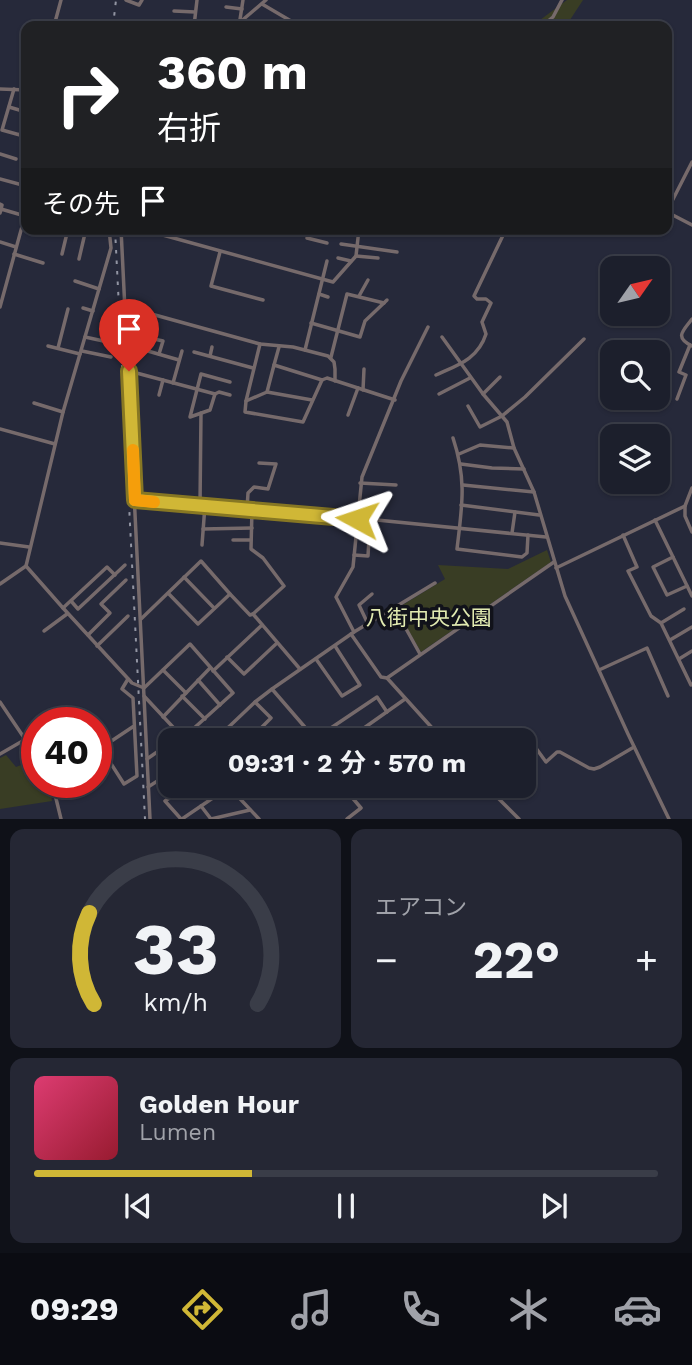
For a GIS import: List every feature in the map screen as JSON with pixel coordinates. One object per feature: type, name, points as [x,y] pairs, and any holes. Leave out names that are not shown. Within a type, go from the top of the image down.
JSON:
[{"type":"street","points":[[55,21],[61,0]]},
{"type":"street","points":[[126,0],[139,5],[142,0]]},
{"type":"street","points":[[194,21],[197,0]]},
{"type":"street","points":[[240,21],[243,0]]},
{"type":"street","points":[[548,21],[562,0]]},
{"type":"street","points":[[243,21],[264,2],[291,21]]},
{"type":"street","points":[[226,7],[242,9]]},
{"type":"street","points":[[174,11],[195,12]]},
{"type":"street","points":[[0,89],[21,90]]},
{"type":"street","points":[[14,89],[1,130],[20,135],[21,131]]},
{"type":"street","points":[[9,107],[21,111]]},
{"type":"street","points":[[0,154],[16,159]]},
{"type":"street","points":[[672,202],[692,162]]},
{"type":"street","points":[[0,178],[21,184]]},
{"type":"street","points":[[0,209],[21,213]]},
{"type":"street","points":[[672,215],[692,225]]},
{"type":"street","points":[[0,307],[3,284],[21,230]]},
{"type":"street","points":[[62,254],[67,235]]},
{"type":"street","points":[[79,259],[85,235]]},
{"type":"street","points":[[0,584],[26,566],[64,412],[111,248],[110,235]]},
{"type":"street","points":[[121,235],[150,819]]},
{"type":"street","points":[[162,235],[333,282],[356,256],[359,235]]},
{"type":"street","points":[[308,235],[307,238],[327,243]]},
{"type":"street","points":[[436,375],[460,364],[480,348],[486,331],[482,322],[491,303],[474,296],[503,235]]},
{"type":"street","points":[[0,243],[16,247]]},
{"type":"street","points":[[341,244],[397,252]]},
{"type":"street","points":[[220,252],[211,286],[263,300]]},
{"type":"street","points":[[14,254],[43,263]]},
{"type":"street","points":[[356,256],[378,258]]},
{"type":"street","points":[[338,258],[351,261]]},
{"type":"street","points":[[304,350],[327,261]]},
{"type":"street","points":[[358,297],[368,280]]},
{"type":"street","points":[[75,281],[99,289]]},
{"type":"street","points":[[318,294],[328,297]]},
{"type":"street","points":[[311,323],[338,331],[360,337],[365,321],[385,302],[347,294],[338,331],[331,357],[335,381]]},
{"type":"street","points":[[126,307],[260,344],[331,357]]},
{"type":"street","points":[[83,308],[93,311]]},
{"type":"street","points":[[58,348],[68,309]]},
{"type":"street","points":[[677,399],[686,375],[679,372],[691,345],[683,341],[681,334],[692,319]]},
{"type":"street","points":[[428,327],[401,381],[360,483],[353,566],[336,597],[353,633],[380,677],[387,678],[430,728]]},
{"type":"street","points":[[85,337],[108,342]]},
{"type":"street","points":[[145,337],[163,341],[159,354]]},
{"type":"street","points":[[442,337],[509,427],[514,448],[534,492],[565,596],[669,819]]},
{"type":"street","points":[[468,406],[480,427],[502,416],[584,339]]},
{"type":"street","points":[[260,344],[245,412],[303,422],[322,380]]},
{"type":"street","points":[[127,345],[179,360]]},
{"type":"street","points":[[48,346],[111,357]]},
{"type":"street","points":[[210,356],[212,347]]},
{"type":"street","points":[[267,392],[279,347]]},
{"type":"street","points":[[173,383],[182,351]]},
{"type":"street","points":[[194,352],[254,368]]},
{"type":"street","points":[[275,365],[395,400]]},
{"type":"street","points":[[348,415],[360,389],[364,369]]},
{"type":"street","points":[[129,371],[215,394],[219,392],[230,395]]},
{"type":"street","points":[[215,394],[210,410],[190,417],[201,374],[230,382]]},
{"type":"street","points":[[483,394],[500,377]]},
{"type":"street","points":[[439,394],[470,378]]},
{"type":"street","points":[[159,395],[163,380]]},
{"type":"street","points":[[246,401],[267,392],[312,400]]},
{"type":"street","points":[[34,403],[64,412]]},
{"type":"street","points":[[201,413],[202,545]]},
{"type":"street","points":[[0,429],[56,444]]},
{"type":"street","points":[[453,438],[461,464],[463,485],[457,549],[522,556],[527,553],[528,535]]},
{"type":"street","points":[[458,454],[480,445],[514,448]]},
{"type":"street","points":[[247,509],[248,493],[254,488],[268,489],[276,464],[259,463]]},
{"type":"street","points":[[461,464],[524,469]]},
{"type":"street","points":[[360,483],[396,485]]},
{"type":"street","points":[[463,485],[534,492]]},
{"type":"street","points":[[692,488],[685,506],[685,516],[692,532]]},
{"type":"street","points":[[135,500],[546,537]]},
{"type":"street","points":[[461,505],[540,515]]},
{"type":"street","points":[[556,568],[685,506]]},
{"type":"street","points":[[252,509],[251,549],[262,558],[284,586],[253,614]]},
{"type":"street","points":[[512,533],[515,512]]},
{"type":"street","points":[[354,555],[368,556],[370,520]]},
{"type":"street","points":[[655,520],[692,596]]},
{"type":"street","points":[[203,529],[252,528]]},
{"type":"street","points":[[623,535],[637,567],[628,571],[651,616],[661,623],[692,684]]},
{"type":"street","points":[[233,540],[251,540]]},
{"type":"street","points":[[0,543],[29,547]]},
{"type":"street","points":[[673,557],[653,567],[667,596],[687,586]]},
{"type":"street","points":[[141,619],[201,561],[229,594],[250,615],[253,614],[300,670]]},
{"type":"street","points":[[387,678],[554,562]]},
{"type":"street","points":[[71,601],[78,609],[125,565]]},
{"type":"street","points":[[26,566],[128,679],[144,688]]},
{"type":"street","points":[[62,608],[107,568],[115,575]]},
{"type":"street","points":[[0,576],[5,581]]},
{"type":"street","points":[[184,577],[214,608]]},
{"type":"street","points":[[87,636],[110,613],[102,604],[126,580]]},
{"type":"street","points":[[228,728],[272,689],[353,633],[435,583]]},
{"type":"street","points":[[168,593],[198,624],[229,594]]},
{"type":"street","points":[[368,624],[359,605],[372,594]]},
{"type":"street","points":[[394,607],[420,654]]},
{"type":"street","points":[[661,623],[684,609]]},
{"type":"street","points":[[44,631],[67,614]]},
{"type":"street","points":[[97,646],[128,616]]},
{"type":"street","points":[[163,717],[198,680],[262,625]]},
{"type":"street","points":[[669,640],[692,627]]},
{"type":"street","points":[[227,657],[244,674],[277,643]]},
{"type":"street","points":[[144,688],[190,644],[233,693],[195,728]]},
{"type":"street","points":[[316,659],[342,696],[360,685],[335,646]]},
{"type":"street","points":[[599,670],[647,648],[668,696]]},
{"type":"street","points":[[678,659],[692,651]]},
{"type":"street","points":[[163,670],[205,719]]},
{"type":"street","points":[[128,679],[122,689],[132,698],[134,726],[137,776],[124,784],[101,748],[134,726]]},
{"type":"street","points":[[198,680],[220,705]]},
{"type":"street","points":[[272,689],[305,728]]},
{"type":"street","points":[[144,696],[173,728]]},
{"type":"street","points":[[332,728],[377,697],[387,712]]},
{"type":"street","points":[[364,728],[405,699]]},
{"type":"street","points":[[0,702],[21,732]]},
{"type":"street","points":[[255,702],[271,719],[261,728]]},
{"type":"street","points":[[0,754],[21,742]]},
{"type":"street","points":[[536,749],[546,762],[560,752],[594,769],[634,747]]},
{"type":"street","points":[[147,759],[158,752]]},
{"type":"street","points":[[148,788],[158,781]]},
{"type":"street","points":[[54,819],[61,818],[56,798]]},
{"type":"street","points":[[169,798],[165,801],[183,819],[213,798]]},
{"type":"street","points":[[239,798],[259,819]]},
{"type":"street","points":[[347,819],[361,808],[352,798]]},
{"type":"street","points":[[498,798],[519,819]]},
{"type":"street","points":[[201,806],[211,819],[250,810]]},
{"type":"green space","points":[[567,0],[583,0],[569,21],[539,21]]},
{"type":"green space","name":"八街中央公園","points":[[547,550],[551,562],[421,652],[396,609],[445,579],[438,565],[508,569]]},
{"type":"green space","points":[[6,755],[16,767],[21,765],[21,798],[52,798],[52,801],[0,809],[0,758]]},
{"type":"railway","points":[[114,21],[116,0]]},
{"type":"railway","points":[[115,235],[145,819]]},
{"type":"slow traffic","points":[[133,450],[135,500],[154,502]]},
{"type":"route","points":[[129,371],[135,500],[357,519]]}]
